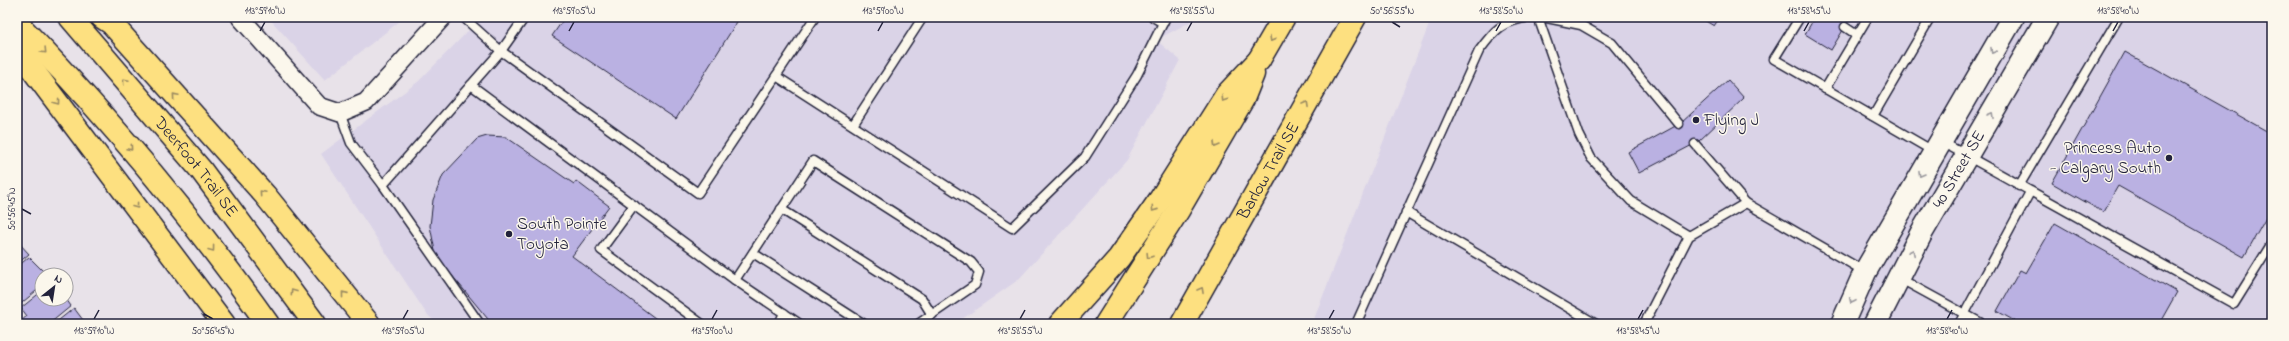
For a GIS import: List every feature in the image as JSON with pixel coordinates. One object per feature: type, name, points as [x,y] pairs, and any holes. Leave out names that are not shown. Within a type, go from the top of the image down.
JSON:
[{"type":"main road","name":"Deerfoot Trail SE","points":[[70,17],[201,170],[315,324]]},
{"type":"main road","points":[[102,17],[111,23],[265,195],[369,324]]},
{"type":"main road","points":[[1106,324],[1194,183],[1243,98],[1259,60],[1284,17]]},
{"type":"main road","name":"Barlow Trail SE","points":[[1182,324],[1356,19]]},
{"type":"main road","points":[[17,23],[57,65],[173,198],[268,324]]},
{"type":"main road","points":[[17,49],[224,324]]},
{"type":"main road","points":[[1060,324],[1119,258],[1161,198],[1227,94],[1259,60]]},
{"type":"street","points":[[240,17],[319,106],[340,113],[366,102],[443,17]]},
{"type":"street","name":"40 Street SE","points":[[1842,324],[1865,272],[2013,17]]},
{"type":"street","name":"40 Street SE","points":[[1875,324],[1922,232],[2048,17]]},
{"type":"lane","points":[[463,17],[501,51],[698,193],[815,17]]},
{"type":"lane","points":[[384,185],[501,51],[525,17]]},
{"type":"lane","points":[[853,125],[923,17]]},
{"type":"lane","points":[[776,76],[1012,228],[1085,157],[1137,74],[1165,20],[1153,17]]},
{"type":"lane","points":[[1356,324],[1479,51],[1494,30],[1515,19],[1531,17]]},
{"type":"lane","points":[[1538,17],[1579,134],[1591,158],[1631,201],[1689,236]]},
{"type":"lane","points":[[1542,17],[1581,25],[1612,43],[1679,124]]},
{"type":"lane","points":[[1800,17],[1774,59],[1873,116],[1938,146],[1967,156],[2234,304],[2272,243]]},
{"type":"lane","points":[[1825,89],[1868,17]]},
{"type":"lane","points":[[1873,116],[1931,17]]},
{"type":"lane","points":[[2019,186],[2119,17]]},
{"type":"lane","points":[[1845,27],[1857,35]]},
{"type":"lane","points":[[471,85],[735,280],[800,324]]},
{"type":"lane","points":[[340,113],[351,143],[384,185],[480,324]]},
{"type":"lane","points":[[1695,144],[1746,203],[1865,272]]},
{"type":"lane","points":[[735,280],[813,161],[971,262],[979,272],[974,285],[918,324]]},
{"type":"lane","points":[[1959,324],[2030,192]]},
{"type":"lane","points":[[1644,324],[1689,236],[1746,203]]},
{"type":"lane","points":[[634,205],[601,250],[702,324]]},
{"type":"lane","points":[[781,209],[922,299],[932,315]]},
{"type":"lane","points":[[1406,212],[1596,324]]},
{"type":"lane","points":[[753,253],[864,324]]},
{"type":"lane","points":[[1898,277],[1982,324]]},
{"type":"lane","points":[[779,324],[784,313]]},
{"type":"shaded area","points":[[268,17],[405,17],[325,80]]},
{"type":"shaded area","points":[[458,17],[1193,17],[1190,22],[1156,40],[1180,60],[1127,160],[1018,280],[955,324],[437,324],[426,313],[321,154],[419,81],[471,28]]},
{"type":"shaded area","points":[[1432,17],[2272,17],[2272,324],[1312,324]]},
{"type":"building","points":[[565,17],[740,17],[676,119],[552,36]]},
{"type":"building","points":[[1699,17],[1720,17],[1714,26]]},
{"type":"building","points":[[1815,17],[1851,17],[1831,50],[1805,34]]},
{"type":"building","name":"Princess Auto - Calgary South","points":[[2125,52],[2272,134],[2272,207],[2244,257],[2118,186],[2103,212],[2052,183]]},
{"type":"building","points":[[1728,80],[1744,98],[1698,142],[1639,173],[1628,152],[1681,123]]},
{"type":"building","name":"South Pointe Toyota","points":[[487,136],[506,137],[574,184],[576,181],[609,206],[572,256],[663,324],[492,324],[436,256],[430,226],[433,200],[443,175],[477,139]]},
{"type":"building","points":[[2055,223],[2177,292],[2159,324],[2020,324],[1997,311],[2020,270],[2026,273]]},
{"type":"building","points":[[17,237],[19,243],[29,254],[17,264]]},
{"type":"building","points":[[29,257],[39,267],[34,267],[34,293],[17,307],[17,267]]},
{"type":"building","points":[[34,297],[34,307],[70,307],[49,324],[17,324],[27,316],[21,308]]},
{"type":"building","points":[[74,308],[83,320],[90,324],[54,324]]},
{"type":"place","name":"Flying J","points":[[1696,120]]},
{"type":"place","name":"Princess Auto - Calgary South","points":[[2169,158]]},
{"type":"place","name":"South Pointe Toyota","points":[[509,234]]}]
